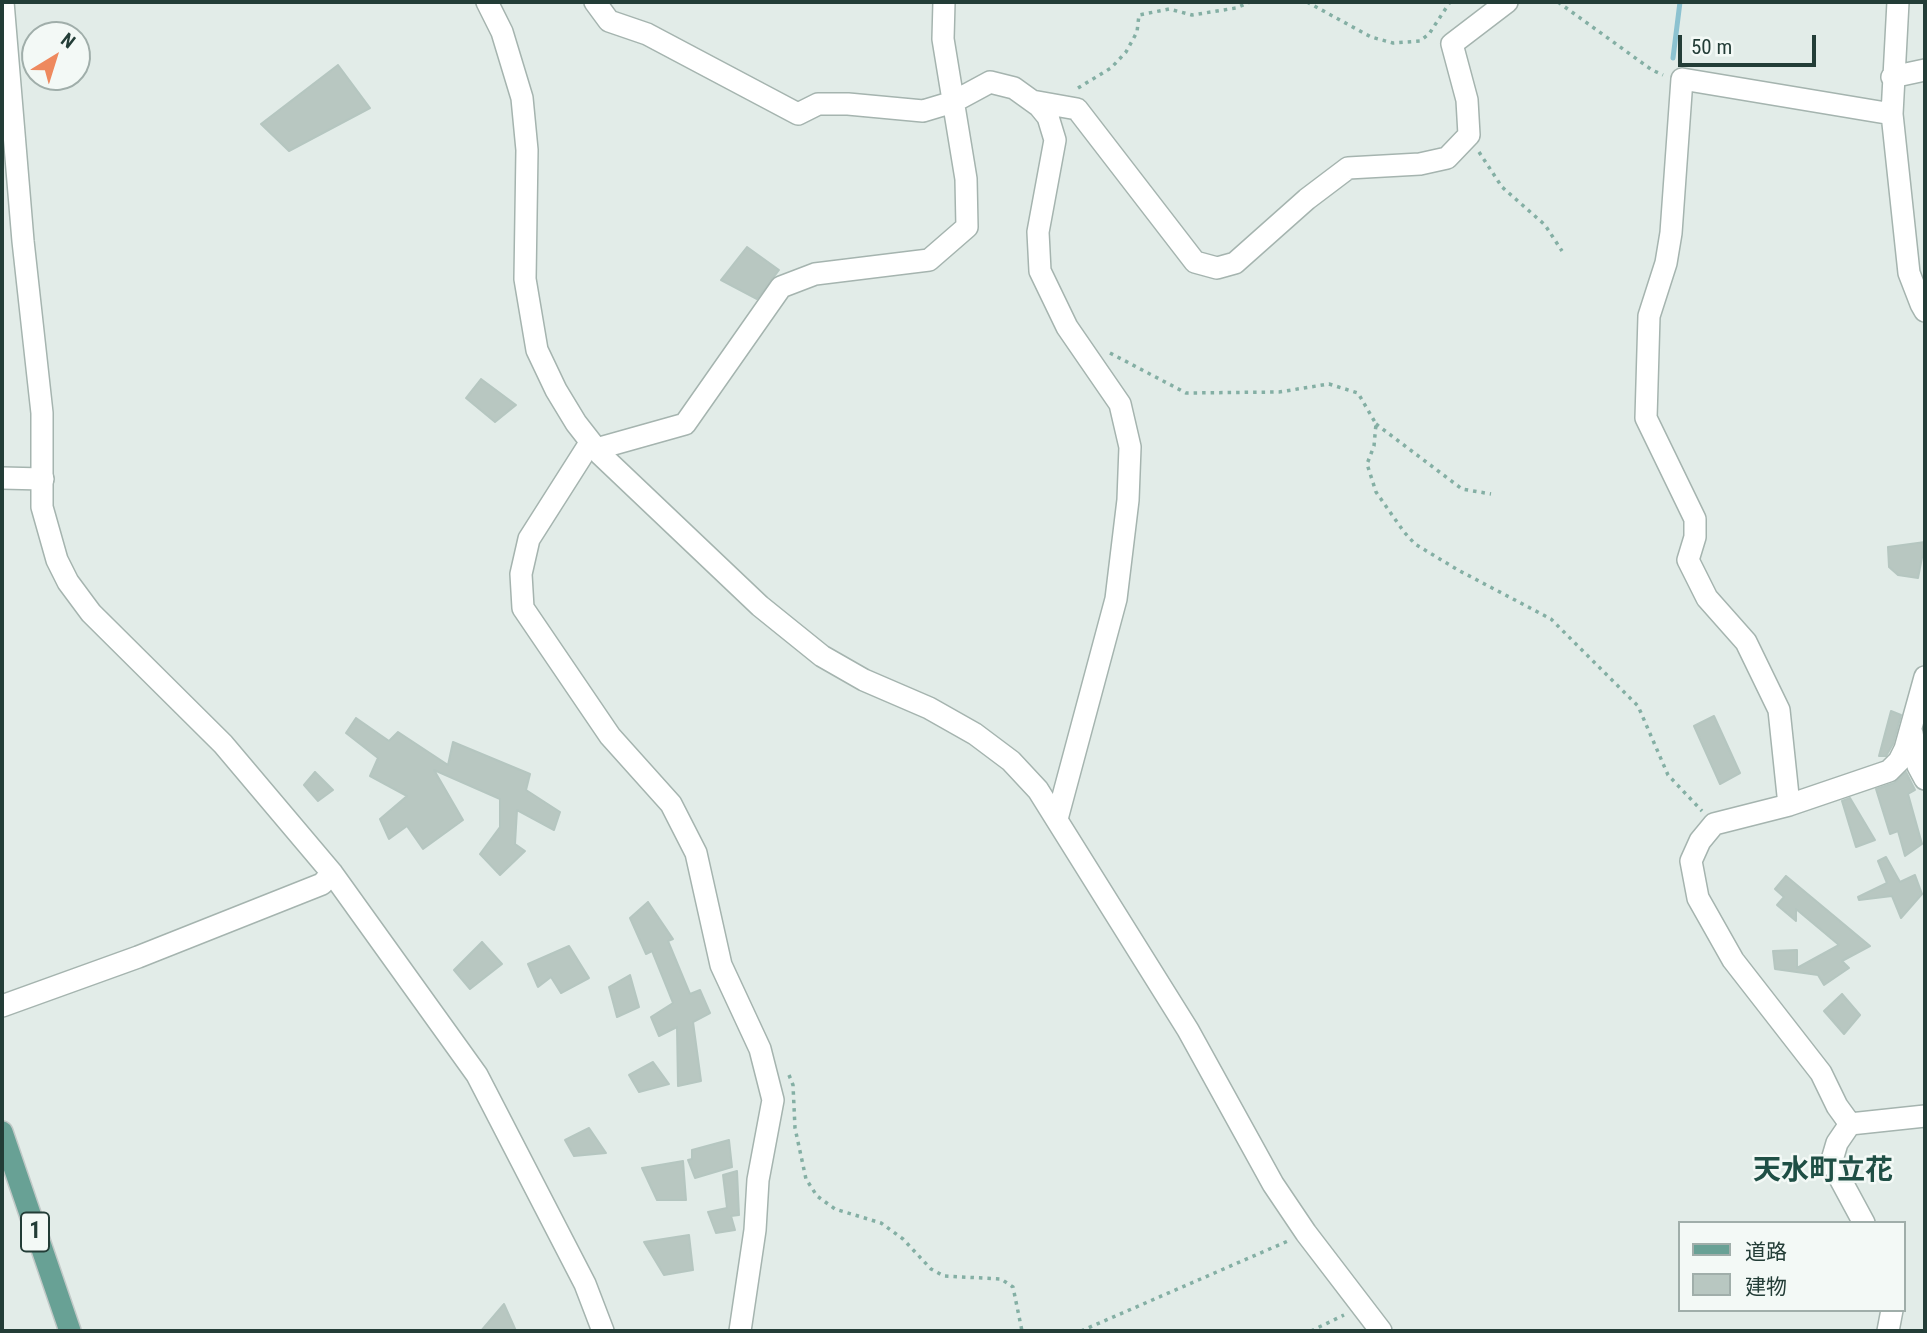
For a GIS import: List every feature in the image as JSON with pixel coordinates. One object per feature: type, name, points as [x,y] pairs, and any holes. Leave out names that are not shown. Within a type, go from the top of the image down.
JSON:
[{"type":"main road","name":"1","points":[[2,1132],[70,1331]]},
{"type":"street","points":[[3,2],[23,242],[42,413],[42,507],[57,559],[68,582],[91,613],[223,744],[332,873],[477,1075],[585,1284],[603,1331]]},
{"type":"street","points":[[487,2],[502,32],[522,98],[527,150],[525,279],[537,350],[556,390],[593,446],[760,606],[822,656],[864,680],[929,708],[975,734],[1011,761],[1038,790],[1188,1030],[1273,1184],[1306,1233],[1381,1331]]},
{"type":"street","points":[[595,2],[609,21],[647,34],[797,114],[818,104],[923,111],[953,102],[990,82],[1014,88],[1048,117],[1055,140],[1038,232],[1040,271],[1067,327],[1120,404],[1130,447],[1128,500],[1116,599],[1057,819]]},
{"type":"street","points":[[740,1331],[755,1230],[758,1180],[773,1100],[760,1049],[721,965],[696,853],[671,804],[610,736],[523,608],[521,574],[529,539],[593,446],[685,424],[781,287],[815,274],[929,260],[967,227],[966,179],[943,39],[944,2]]},
{"type":"street","points":[[1032,101],[1077,109],[1195,262],[1217,268],[1235,263],[1307,199],[1348,168],[1420,164],[1447,158],[1469,135],[1467,100],[1452,44],[1507,2]]},
{"type":"street","points":[[1898,2],[1892,114],[1909,274],[1925,311]]},
{"type":"street","points":[[1892,77],[1925,70]]},
{"type":"street","points":[[1789,805],[1779,709],[1746,642],[1707,598],[1688,560],[1695,537],[1695,519],[1646,418],[1649,316],[1666,263],[1671,233],[1682,79],[1892,114]]},
{"type":"street","points":[[2,478],[43,479]]},
{"type":"street","points":[[1850,1124],[1837,1106],[1821,1073],[1733,960],[1698,898],[1691,861],[1700,841],[1714,824],[1789,805],[1889,771],[1899,761],[1905,749],[1925,677]]},
{"type":"street","points":[[1911,727],[1918,766],[1925,779]]},
{"type":"street","points":[[2,1006],[138,957],[323,884],[332,873]]},
{"type":"street","points":[[1850,1124],[1925,1116]]},
{"type":"street","points":[[1850,1124],[1838,1143],[1832,1160],[1863,1221]]},
{"type":"street","points":[[1888,1331],[1892,1312]]},
{"type":"path","points":[[1077,89],[1111,68],[1126,52],[1137,33],[1139,15],[1169,9],[1192,15],[1237,8],[1250,2]]},
{"type":"path","points":[[1307,2],[1371,37],[1393,43],[1420,41],[1429,34],[1450,2]]},
{"type":"path","points":[[1558,2],[1652,70],[1668,77],[1682,79]]},
{"type":"path","points":[[1469,135],[1502,187],[1545,225],[1562,251]]},
{"type":"path","points":[[1102,349],[1186,393],[1279,392],[1328,384],[1358,393],[1376,424],[1462,489],[1491,494]]},
{"type":"path","points":[[1376,424],[1374,446],[1367,464],[1376,492],[1404,532],[1415,544],[1458,570],[1551,619],[1638,706],[1668,775],[1714,824]]},
{"type":"path","points":[[788,1074],[793,1085],[795,1128],[806,1178],[817,1196],[835,1209],[881,1223],[903,1239],[931,1269],[944,1276],[1001,1279],[1013,1287],[1022,1331]]},
{"type":"path","points":[[1081,1331],[1306,1233]]},
{"type":"path","points":[[1311,1331],[1361,1306]]},
{"type":"building","points":[[338,65],[370,108],[289,151],[261,124]]},
{"type":"building","points":[[747,247],[779,270],[757,299],[721,280]]},
{"type":"building","points":[[481,379],[516,405],[495,422],[466,398]]},
{"type":"building","points":[[1925,542],[1918,578],[1898,575],[1889,567],[1888,547]]},
{"type":"building","points":[[1891,711],[1901,715],[1893,744],[1886,756],[1879,756]]},
{"type":"building","points":[[1714,716],[1740,773],[1720,784],[1694,726]]},
{"type":"building","points":[[356,718],[389,741],[398,732],[448,765],[453,742],[530,774],[526,790],[560,812],[554,830],[517,810],[515,844],[525,851],[500,875],[480,854],[500,827],[500,799],[434,770],[463,820],[423,849],[407,826],[389,839],[380,819],[407,796],[370,776],[378,758],[346,733]]},
{"type":"building","points":[[315,772],[333,790],[318,801],[304,785]]},
{"type":"building","points":[[1906,772],[1915,790],[1908,794],[1922,844],[1905,856],[1898,831],[1890,834],[1876,789],[1894,783]]},
{"type":"building","points":[[1850,798],[1875,840],[1856,847],[1842,801]]},
{"type":"building","points":[[1886,857],[1900,882],[1915,875],[1922,894],[1901,918],[1892,896],[1859,900],[1858,897],[1887,883],[1878,861]]},
{"type":"building","points":[[1786,876],[1870,946],[1842,961],[1849,968],[1824,985],[1818,975],[1775,969],[1773,951],[1797,950],[1797,968],[1839,945],[1796,909],[1796,921],[1777,905],[1784,897],[1775,889]]},
{"type":"building","points":[[648,902],[673,939],[668,941],[690,994],[700,990],[710,1013],[693,1022],[701,1081],[678,1086],[677,1027],[659,1036],[651,1017],[673,1003],[652,951],[646,954],[630,918]]},
{"type":"building","points":[[482,942],[502,964],[470,989],[454,970]]},
{"type":"building","points":[[569,946],[589,978],[561,993],[551,977],[538,987],[528,964]]},
{"type":"building","points":[[630,975],[639,1007],[617,1017],[609,987]]},
{"type":"building","points":[[1842,994],[1860,1015],[1844,1034],[1824,1011]]},
{"type":"building","points":[[653,1062],[669,1084],[639,1092],[629,1075]]},
{"type":"building","points":[[589,1128],[606,1153],[574,1156],[565,1140]]},
{"type":"building","points":[[729,1140],[732,1167],[695,1178],[688,1160],[692,1159],[692,1150]]},
{"type":"building","points":[[683,1161],[686,1200],[657,1200],[642,1168]]},
{"type":"building","points":[[737,1171],[739,1215],[731,1216],[735,1230],[716,1233],[708,1212],[727,1208],[723,1175]]},
{"type":"building","points":[[689,1235],[693,1270],[664,1275],[644,1242]]},
{"type":"building","points":[[504,1304],[516,1331],[481,1331]]},
{"type":"waterway","points":[[1673,58],[1680,2]]},
{"type":"district","name":"天水町立花","points":[[1823,1172]]}]
